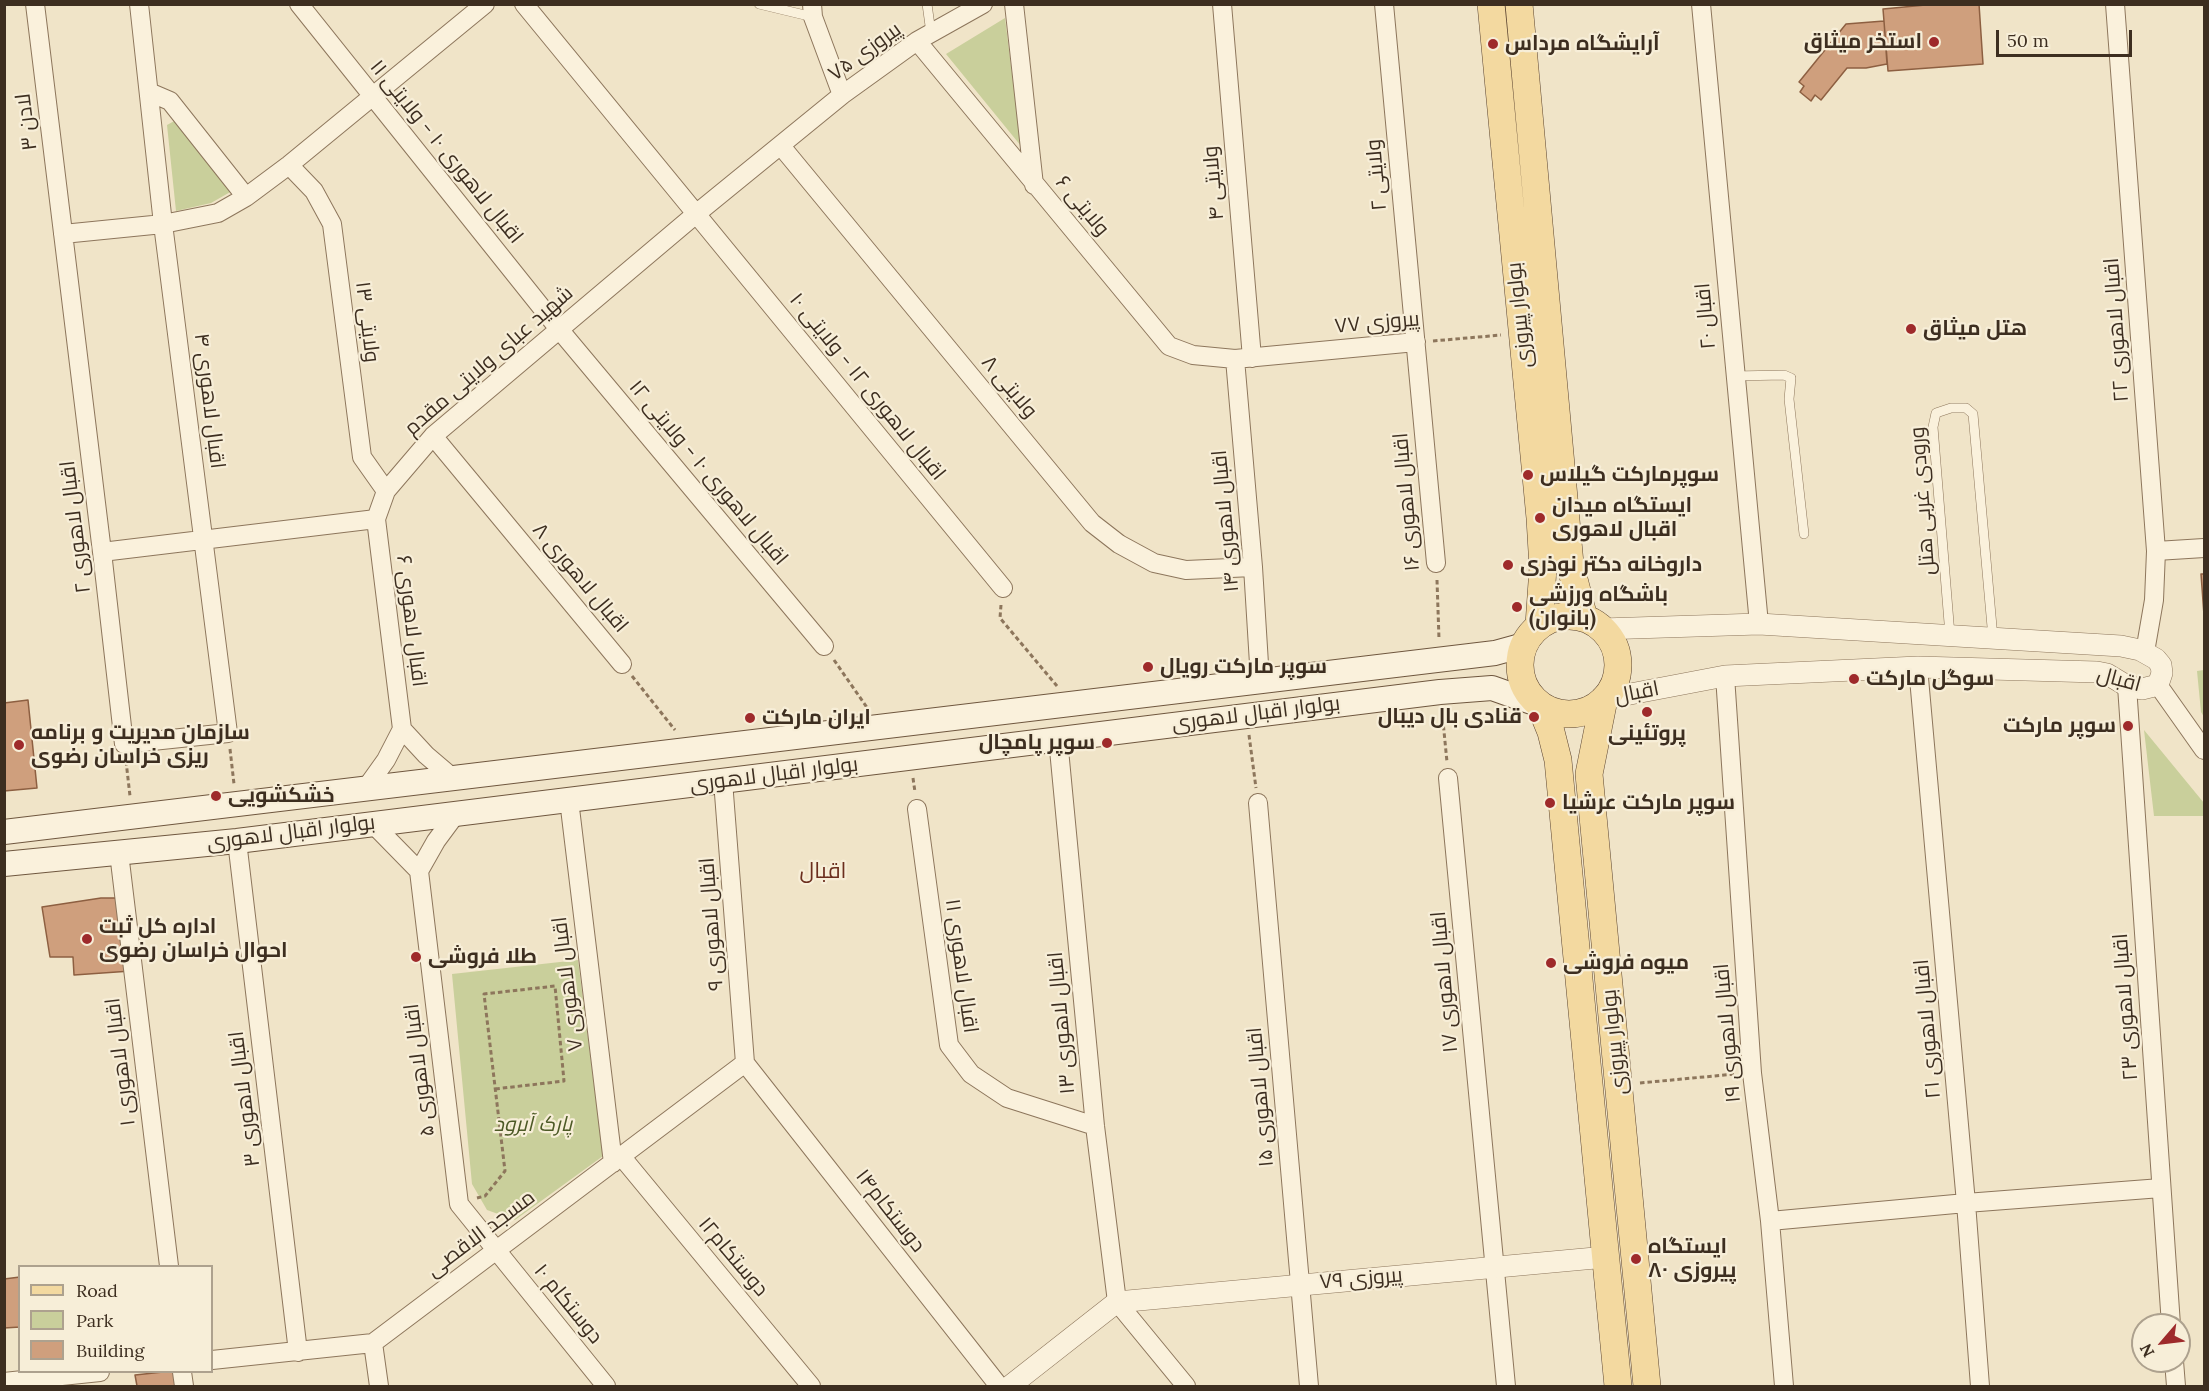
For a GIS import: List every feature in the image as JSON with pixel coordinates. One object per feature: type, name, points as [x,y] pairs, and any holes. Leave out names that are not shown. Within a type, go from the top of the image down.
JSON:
[{"type":"main road","name":"بولوار پیروزی","points":[[1491,4],[1540,518],[1543,568],[1531,635]]},
{"type":"main road","name":"بولوار پیروزی","points":[[1519,4],[1569,564],[1593,623]]},
{"type":"main road","points":[[1570,615],[1593,623],[1614,645],[1618,664],[1614,683],[1604,699],[1592,708],[1578,713],[1562,713],[1540,705],[1527,691],[1521,676],[1520,660],[1531,635],[1557,617],[1570,615]]},
{"type":"main road","name":"بولوار اقبال لاهوری","points":[[4,832],[1495,653],[1531,635]]},
{"type":"main road","name":"بولوار اقبال لاهوری","points":[[4,864],[237,841],[1440,692],[1492,688],[1540,705]]},
{"type":"main road","name":"بولوار پیروزی","points":[[1604,699],[1589,774],[1647,1386]]},
{"type":"main road","name":"بولوار پیروزی","points":[[1540,705],[1551,732],[1558,759],[1618,1386]]},
{"type":"main road","points":[[916,758],[918,723]]},
{"type":"street","name":"لادن ۳","points":[[35,4],[63,234]]},
{"type":"street","name":"اقبال لاهوری ۴","points":[[139,4],[163,224],[228,733]]},
{"type":"street","name":"اقبال لاهوری ۱۰ - ولایتی ۱۱","points":[[299,4],[558,328]]},
{"type":"street","points":[[63,234],[163,224],[218,213],[246,197],[289,165],[486,4]]},
{"type":"street","name":"اقبال لاهوری ۱۲ - ولایتی ۱۰","points":[[524,4],[1003,588]]},
{"type":"street","name":"پیروزی ۷۵","points":[[781,146],[842,95],[924,37],[983,4]]},
{"type":"street","points":[[1014,4],[1034,184]]},
{"type":"street","name":"ولایتی ۴","points":[[1222,4],[1244,358]]},
{"type":"street","name":"ولایتی ۲","points":[[1384,4],[1416,342]]},
{"type":"street","name":"اقبال ۲۰","points":[[1701,4],[1759,624]]},
{"type":"street","name":"اقبال لاهوری ۲۲","points":[[2115,4],[2156,551],[2154,600],[2145,652]]},
{"type":"street","points":[[813,11],[842,95]]},
{"type":"street","name":"ولایتی ۶","points":[[924,37],[1034,184],[1169,346],[1193,355],[1244,358]]},
{"type":"street","points":[[149,92],[170,101],[246,197]]},
{"type":"street","name":"شهید عبای ولایتی مقدم","points":[[376,519],[386,491],[433,436],[558,328],[781,146]]},
{"type":"street","name":"ولایتی ۸","points":[[781,146],[1092,523],[1119,544],[1154,563],[1186,570],[1253,567]]},
{"type":"street","name":"ولایتی ۱۳","points":[[289,165],[314,191],[332,224],[362,457],[386,491]]},
{"type":"street","name":"اقبال لاهوری ۲","points":[[63,234],[124,744]]},
{"type":"street","name":"اقبال لاهوری ۱۰ - ولایتی ۱۲","points":[[558,328],[824,646]]},
{"type":"street","name":"پیروزی ۷۷","points":[[1244,358],[1416,342]]},
{"type":"street","name":"اقبال لاهوری ۱۶","points":[[1416,342],[1436,563]]},
{"type":"street","name":"اقبال لاهوری ۱۴","points":[[1244,358],[1260,680]]},
{"type":"street","name":"اقبال لاهوری ۸","points":[[433,436],[622,664]]},
{"type":"street","points":[[102,552],[376,519]]},
{"type":"street","name":"اقبال لاهوری ۶","points":[[376,519],[402,729]]},
{"type":"street","points":[[2156,551],[2205,548]]},
{"type":"street","name":"اقبال","points":[[1593,623],[1759,624],[2121,646],[2145,652],[2156,659],[2161,665],[2162,679],[2158,685],[2142,689],[2127,686],[2108,674],[2097,672],[1918,668],[1725,676],[1604,699]]},
{"type":"street","name":"اقبال لاهوری ۲۱","points":[[1918,668],[1980,1386]]},
{"type":"street","name":"اقبال لاهوری ۱۹","points":[[1725,676],[1752,1073],[1770,1221],[1784,1386]]},
{"type":"street","points":[[2158,685],[2205,750]]},
{"type":"street","name":"اقبال لاهوری ۲۳","points":[[2127,686],[2170,1313]]},
{"type":"street","points":[[366,788],[386,760],[402,729],[426,755],[453,778]]},
{"type":"street","points":[[124,744],[228,733]]},
{"type":"street","name":"اقبال لاهوری ۱۳","points":[[1058,739],[1095,1126],[1117,1302]]},
{"type":"street","name":"اقبال لاهوری ۱۷","points":[[1449,778],[1506,1386]]},
{"type":"street","name":"اقبال لاهوری ۹","points":[[723,781],[745,1063]]},
{"type":"street","name":"اقبال لاهوری ۷","points":[[569,800],[617,1160]]},
{"type":"street","name":"اقبال لاهوری ۱۵","points":[[1258,803],[1310,1386]]},
{"type":"street","name":"اقبال لاهوری ۱۱","points":[[917,809],[949,1045],[971,1074],[1007,1098],[1095,1126]]},
{"type":"street","points":[[373,824],[419,871],[436,841],[456,814]]},
{"type":"street","name":"اقبال لاهوری ۳","points":[[237,841],[297,1352]]},
{"type":"street","name":"اقبال لاهوری ۱","points":[[118,853],[169,1265]]},
{"type":"street","name":"اقبال لاهوری ۵","points":[[419,871],[459,1204]]},
{"type":"street","name":"مسجد الاقصی","points":[[373,1343],[745,1063]]},
{"type":"street","name":"دوستکام۱۴","points":[[745,1063],[999,1386]]},
{"type":"street","name":"دوستکام۱۲","points":[[617,1160],[811,1386]]},
{"type":"street","points":[[1770,1221],[2161,1188]]},
{"type":"street","points":[[459,1204],[496,1250]]},
{"type":"street","name":"دوستکام ۱۰","points":[[496,1250],[606,1386]]},
{"type":"street","name":"پیروزی ۷۹","points":[[1117,1302],[1606,1257]]},
{"type":"street","points":[[1010,1386],[1117,1302],[1186,1386]]},
{"type":"street","points":[[213,1359],[373,1343],[379,1386]]},
{"type":"street","points":[[4,1382],[83,1373]]},
{"type":"lane","points":[[759,4],[813,11]]},
{"type":"lane","points":[[924,37],[927,4]]},
{"type":"lane","points":[[1734,376],[1784,375],[1791,378],[1789,399],[1804,534]]},
{"type":"lane","name":"ورودی غربی هتل","points":[[1950,635],[1933,427],[1936,413],[1951,408],[1966,408],[1973,414],[1993,638]]},
{"type":"path","name":"پیروزی ۷۷","points":[[1416,342],[1522,334]]},
{"type":"path","name":"اقبال لاهوری ۱۶","points":[[1436,563],[1440,659]]},
{"type":"path","points":[[1003,588],[1000,618],[1072,703]]},
{"type":"path","points":[[824,646],[882,727]]},
{"type":"path","name":"اقبال لاهوری ۸","points":[[622,664],[692,750]]},
{"type":"path","points":[[1440,692],[1449,778]]},
{"type":"path","points":[[1247,715],[1258,803]]},
{"type":"path","points":[[228,733],[236,804]]},
{"type":"path","points":[[124,744],[133,816]]},
{"type":"path","points":[[916,758],[917,809]]},
{"type":"path","points":[[459,1204],[485,1196],[505,1171],[495,1089],[484,994],[555,986],[564,1081],[495,1089]]},
{"type":"path","points":[[1619,1085],[1752,1073]]},
{"type":"green space","points":[[1005,18],[1021,146],[946,54]]},
{"type":"green space","points":[[178,119],[232,191],[211,203],[176,211],[167,125]]},
{"type":"green space","points":[[2204,670],[2204,717],[2201,712],[2197,671]]},
{"type":"green space","points":[[2144,730],[2204,803],[2204,816],[2154,816]]},
{"type":"green space","name":"پارک آبرود","points":[[578,960],[603,1156],[515,1220],[487,1210],[472,1184],[452,974]]},
{"type":"building","name":"استخر میثاق","points":[[1936,4],[1979,4],[1983,64],[1888,71],[1883,9]]},
{"type":"building","points":[[1884,21],[1887,64],[1866,68],[1847,68],[1821,100],[1815,95],[1811,101],[1800,92],[1804,86],[1799,82],[1846,24]]},
{"type":"building","points":[[2201,574],[2204,574],[2204,615]]},
{"type":"building","name":"سازمان مدیریت و برنامه ریزی خراسان رضوی","points":[[28,700],[37,788],[4,791],[4,703]]},
{"type":"building","name":"اداره کل ثبت احوال خراسان رضوی","points":[[115,898],[122,907],[131,971],[74,975],[73,957],[50,957],[42,907]]},
{"type":"building","points":[[18,1277],[18,1327],[4,1328],[4,1279]]},
{"type":"building","points":[[180,1373],[182,1386],[137,1386],[135,1375]]},
{"type":"place","name":"استخر میثاق","points":[[1934,42]]},
{"type":"place","name":"آرایشگاه مرداس","points":[[1493,44]]},
{"type":"place","name":"هتل میثاق","points":[[1911,329]]},
{"type":"place","name":"سوپرمارکت گیلاس","points":[[1528,475]]},
{"type":"place","name":"ایستگاه میدان اقبال لاهوری","points":[[1540,518]]},
{"type":"place","name":"داروخانه دکتر نوذری","points":[[1508,565]]},
{"type":"place","name":"باشگاه ورزشی (بانوان)","points":[[1517,607]]},
{"type":"place","name":"سوپر مارکت رویال","points":[[1148,667]]},
{"type":"place","name":"سوگل مارکت","points":[[1854,679]]},
{"type":"place","name":"پروتئینی","points":[[1647,712]]},
{"type":"place","name":"قنادی بال دیبال","points":[[1534,717]]},
{"type":"place","name":"ایران مارکت","points":[[750,718]]},
{"type":"place","name":"سوپر مارکت","points":[[2128,726]]},
{"type":"place","name":"سوپر‌ پامچال","points":[[1107,743]]},
{"type":"place","name":"سازمان مدیریت و برنامه ریزی خراسان رضوی","points":[[19,745]]},
{"type":"place","name":"خشکشویی","points":[[216,796]]},
{"type":"place","name":"سوپر مارکت عرشیا","points":[[1550,803]]},
{"type":"place","name":"اداره کل ثبت احوال خراسان رضوی","points":[[87,939]]},
{"type":"place","name":"طلا فروشی","points":[[416,957]]},
{"type":"place","name":"میوه فروشی","points":[[1551,963]]},
{"type":"place","name":"ایستگاه پیروزی ۸۰","points":[[1636,1259]]},
{"type":"district","name":"اقبال","points":[[823,872]]}]
